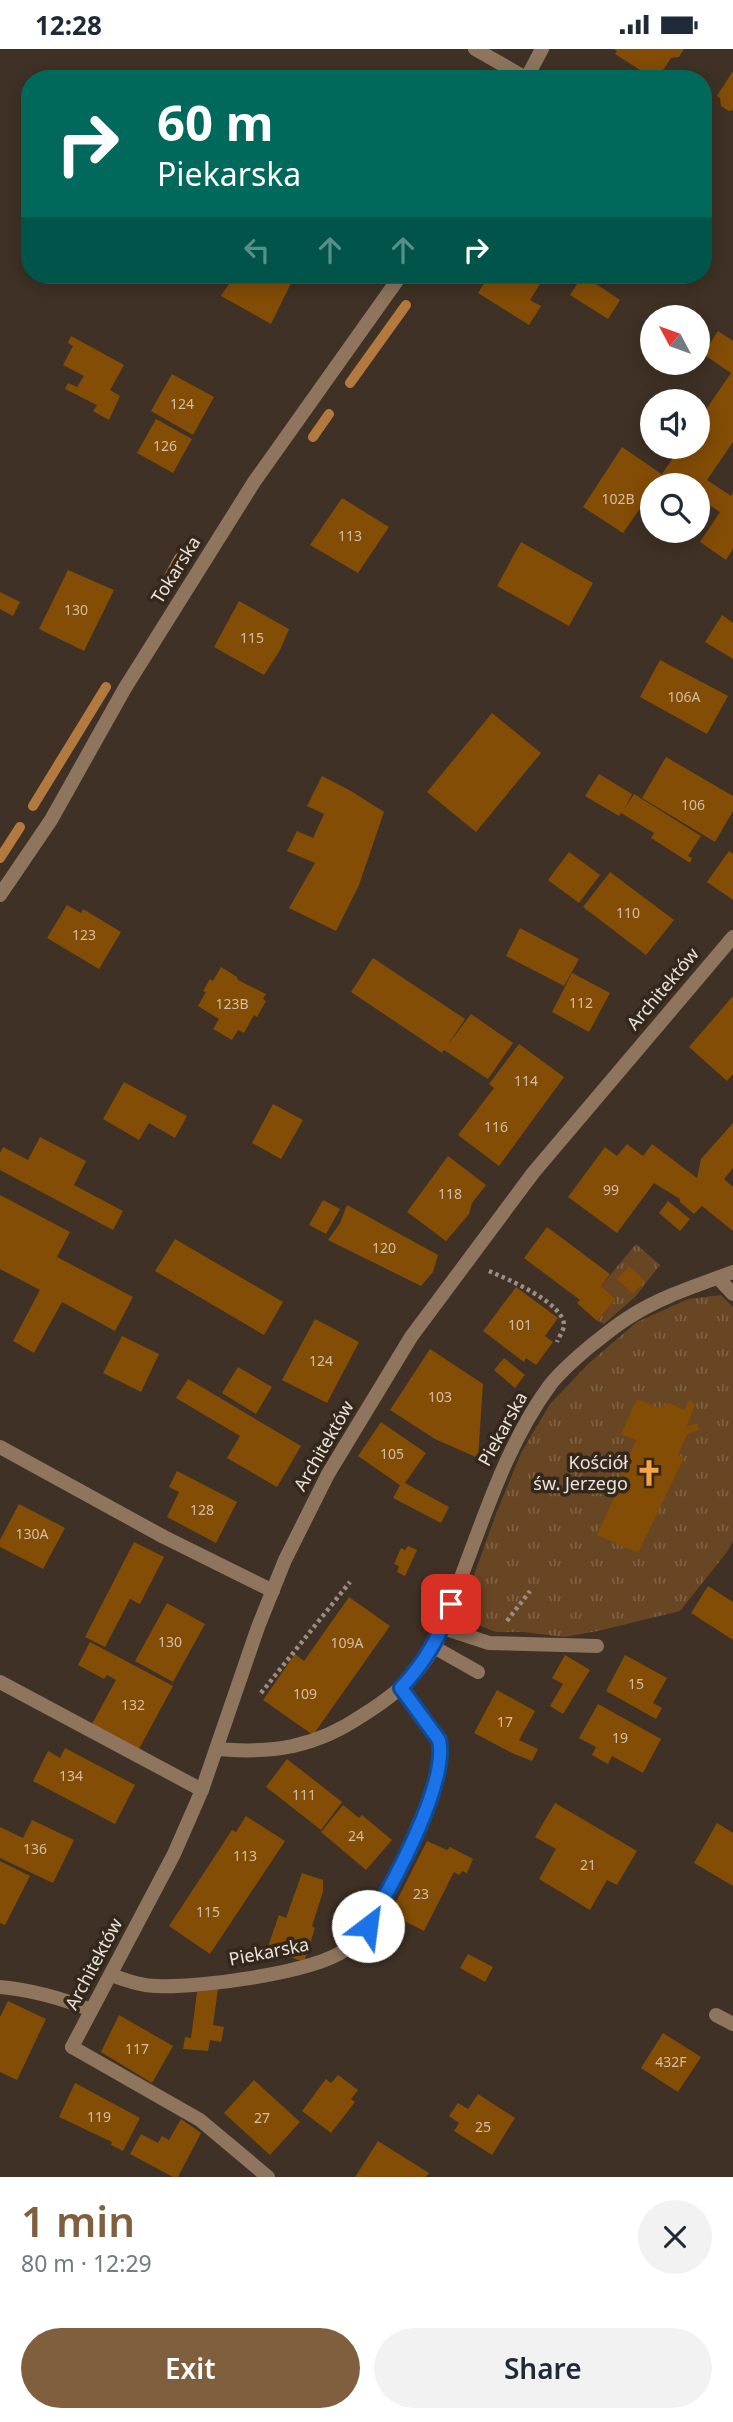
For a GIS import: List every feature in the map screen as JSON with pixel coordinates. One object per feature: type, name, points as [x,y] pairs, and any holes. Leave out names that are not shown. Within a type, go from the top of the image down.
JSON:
[{"type":"street","points":[[475,49],[512,70]]},
{"type":"street","points":[[530,70],[542,49]]},
{"type":"street","name":"Tokarska","points":[[0,895],[51,820],[125,688],[254,482],[395,284]]},
{"type":"street","name":"Architektów","points":[[268,2177],[200,2120],[72,2047],[174,1854],[202,1790],[287,1554],[328,1474],[411,1337],[533,1173],[733,937]]},
{"type":"street","name":"Piekarska","points":[[217,1749],[269,1750],[314,1741],[340,1731],[401,1688],[421,1666],[443,1628],[497,1479],[520,1431],[552,1383],[575,1359],[631,1315],[665,1298],[733,1272]]},
{"type":"street","points":[[718,1278],[733,1294]]},
{"type":"street","points":[[0,1447],[164,1537],[273,1591]]},
{"type":"street","points":[[443,1628],[489,1643],[597,1646]]},
{"type":"street","points":[[432,1646],[478,1672]]},
{"type":"street","points":[[0,1682],[202,1790]]},
{"type":"street","name":"Piekarska","points":[[111,1975],[156,1986],[185,1985],[245,1978],[313,1965],[345,1950],[368,1926],[399,1871],[436,1782],[441,1751],[439,1740],[401,1688]]},
{"type":"street","points":[[0,1987],[24,1989],[61,1998],[91,2010]]},
{"type":"street","points":[[716,2015],[733,2024]]},
{"type":"path","points":[[487,1270],[516,1282],[555,1308],[562,1316],[564,1327],[557,1343],[565,1349]]},
{"type":"path","points":[[262,1692],[272,1684],[350,1581]]},
{"type":"path","points":[[489,1643],[530,1591]]},
{"type":"green space","points":[[636,1244],[660,1265],[635,1297],[604,1324],[597,1321],[616,1299],[601,1286]]},
{"type":"green space","points":[[721,1295],[733,1307],[733,1541],[727,1552],[680,1611],[564,1637],[496,1632],[475,1624],[466,1613],[470,1586],[521,1453],[550,1404],[589,1363],[637,1322],[688,1299]]},
{"type":"building","points":[[614,49],[684,49],[679,57],[671,58],[663,70],[640,70],[615,54],[617,51]]},
{"type":"building","points":[[733,71],[733,110],[729,111],[721,106],[717,96]]},
{"type":"building","points":[[229,284],[291,284],[271,324],[221,296]]},
{"type":"building","points":[[484,284],[540,284],[530,300],[541,306],[529,325],[478,293]]},
{"type":"building","points":[[577,284],[596,284],[620,300],[608,319],[570,295]]},
{"type":"building","points":[[718,331],[733,341],[733,442],[710,476],[710,473],[663,473],[672,459],[710,459],[710,404],[731,373],[710,359],[710,343]]},
{"type":"building","points":[[71,336],[124,365],[110,390],[120,396],[109,420],[93,411],[97,405],[65,389],[68,383],[77,387],[84,376],[63,365],[73,346],[68,343]]},
{"type":"building","points":[[172,374],[214,397],[193,435],[151,411]]},
{"type":"building","points":[[156,419],[192,439],[173,473],[137,453]]},
{"type":"building","points":[[622,447],[660,473],[640,473],[640,509],[623,533],[583,507]]},
{"type":"building","points":[[710,482],[731,496],[733,493],[733,549],[726,560],[701,543],[710,543],[710,527],[720,512],[710,506]]},
{"type":"building","points":[[342,498],[389,527],[358,573],[310,545]]},
{"type":"building","points":[[521,542],[593,583],[569,626],[497,586]]},
{"type":"building","points":[[68,570],[114,590],[84,651],[39,629]]},
{"type":"building","points":[[0,592],[20,602],[13,616],[0,609]]},
{"type":"building","points":[[239,601],[289,629],[280,650],[264,675],[214,647]]},
{"type":"building","points":[[722,615],[733,623],[733,659],[705,642]]},
{"type":"building","points":[[660,660],[728,696],[707,734],[640,697]]},
{"type":"building","points":[[492,713],[541,753],[476,832],[427,792]]},
{"type":"building","points":[[666,757],[733,796],[733,811],[715,842],[642,798]]},
{"type":"building","points":[[599,774],[632,794],[625,808],[634,794],[701,836],[688,856],[692,858],[690,863],[651,838],[654,833],[585,796]]},
{"type":"building","points":[[322,776],[384,812],[359,885],[336,931],[289,908],[315,863],[287,851],[297,831],[313,838],[324,814],[307,806]]},
{"type":"building","points":[[729,851],[733,854],[733,900],[707,882]]},
{"type":"building","points":[[569,852],[600,875],[579,903],[548,880]]},
{"type":"building","points":[[610,872],[674,920],[646,955],[583,907]]},
{"type":"building","points":[[67,905],[81,913],[83,909],[121,932],[99,969],[47,938]]},
{"type":"building","points":[[520,928],[579,959],[564,986],[506,956]]},
{"type":"building","points":[[373,958],[465,1019],[447,1046],[471,1014],[513,1043],[488,1079],[444,1050],[442,1053],[351,992]]},
{"type":"building","points":[[221,967],[238,980],[266,994],[263,999],[266,1001],[257,1017],[254,1015],[244,1033],[238,1030],[232,1040],[213,1029],[219,1019],[198,1006],[210,979],[213,981]]},
{"type":"building","points":[[572,973],[610,993],[589,1032],[552,1012]]},
{"type":"building","points":[[733,996],[733,1074],[727,1081],[689,1047]]},
{"type":"building","points":[[519,1044],[564,1077],[499,1166],[458,1135],[494,1088],[489,1084]]},
{"type":"building","points":[[124,1082],[187,1116],[175,1138],[149,1123],[139,1140],[103,1119]]},
{"type":"building","points":[[273,1104],[303,1120],[281,1159],[252,1143]]},
{"type":"building","points":[[733,1123],[733,1168],[724,1179],[733,1187],[733,1231],[702,1206],[694,1214],[680,1199],[654,1183],[617,1233],[568,1197],[605,1147],[617,1156],[627,1144],[643,1156],[652,1144],[697,1178],[701,1159]]},
{"type":"building","points":[[40,1137],[86,1161],[74,1185],[123,1211],[113,1230],[0,1170],[0,1153],[3,1147],[28,1160]]},
{"type":"building","points":[[448,1156],[486,1185],[472,1203],[469,1214],[446,1241],[407,1212]]},
{"type":"building","points":[[0,1195],[70,1232],[57,1257],[133,1297],[115,1331],[62,1302],[34,1353],[13,1341],[40,1290],[0,1269]]},
{"type":"building","points":[[323,1200],[340,1209],[326,1234],[309,1225]]},
{"type":"building","points":[[668,1201],[690,1219],[680,1231],[659,1213]]},
{"type":"building","points":[[347,1205],[438,1255],[433,1272],[421,1286],[328,1240],[340,1223]]},
{"type":"building","points":[[547,1227],[610,1274],[601,1286],[616,1299],[597,1321],[577,1303],[580,1300],[524,1258]]},
{"type":"building","points":[[175,1239],[283,1302],[264,1335],[155,1271]]},
{"type":"building","points":[[629,1266],[645,1281],[633,1294],[617,1279]]},
{"type":"building","points":[[516,1287],[558,1318],[545,1336],[553,1342],[536,1365],[526,1358],[524,1362],[483,1331]]},
{"type":"building","points":[[315,1319],[359,1342],[327,1403],[282,1380]]},
{"type":"building","points":[[122,1336],[159,1354],[141,1392],[103,1373]]},
{"type":"building","points":[[430,1349],[483,1384],[478,1458],[435,1439],[390,1410]]},
{"type":"building","points":[[504,1358],[525,1375],[515,1388],[494,1370]]},
{"type":"building","points":[[238,1367],[272,1387],[256,1414],[222,1393]]},
{"type":"building","points":[[188,1379],[301,1446],[277,1487],[227,1458],[240,1436],[176,1398]]},
{"type":"building","name":"Kościół św. Jerzego","points":[[637,1399],[659,1408],[669,1403],[684,1410],[689,1400],[695,1404],[687,1426],[697,1423],[699,1430],[687,1434],[678,1455],[684,1458],[638,1553],[597,1535],[636,1440],[621,1434]]},
{"type":"building","points":[[381,1422],[426,1453],[405,1483],[449,1507],[441,1523],[393,1498],[400,1485],[358,1456]]},
{"type":"building","points":[[177,1471],[237,1502],[216,1543],[167,1517],[179,1492],[169,1487]]},
{"type":"building","points":[[19,1504],[65,1528],[43,1569],[0,1547],[0,1540]]},
{"type":"building","points":[[134,1542],[164,1557],[140,1604],[130,1599],[105,1647],[85,1637]]},
{"type":"building","points":[[408,1546],[417,1550],[405,1576],[397,1572],[399,1566],[394,1564],[401,1548],[405,1550]]},
{"type":"building","points":[[708,1586],[733,1602],[733,1640],[691,1613]]},
{"type":"building","points":[[349,1597],[390,1626],[313,1735],[263,1700],[295,1654],[304,1661]]},
{"type":"building","points":[[167,1603],[205,1624],[173,1682],[135,1661]]},
{"type":"building","points":[[90,1642],[173,1686],[139,1749],[92,1724],[116,1680],[107,1675],[104,1679],[78,1665]]},
{"type":"building","points":[[565,1655],[590,1670],[563,1714],[550,1706],[563,1684],[552,1678]]},
{"type":"building","points":[[625,1655],[667,1678],[653,1703],[662,1708],[656,1719],[606,1691]]},
{"type":"building","points":[[497,1690],[535,1711],[519,1740],[538,1749],[532,1761],[474,1733]]},
{"type":"building","points":[[598,1704],[661,1739],[643,1773],[612,1756],[608,1764],[592,1755],[596,1747],[579,1738]]},
{"type":"building","points":[[65,1748],[135,1785],[115,1824],[33,1781],[48,1751],[60,1758]]},
{"type":"building","points":[[287,1759],[342,1802],[321,1830],[266,1787]]},
{"type":"building","points":[[555,1803],[637,1851],[617,1885],[607,1880],[590,1910],[539,1879],[556,1849],[535,1837]]},
{"type":"building","points":[[343,1805],[359,1818],[362,1815],[392,1840],[366,1870],[321,1832]]},
{"type":"building","points":[[246,1816],[285,1841],[210,1954],[169,1926],[232,1830],[236,1832]]},
{"type":"building","points":[[32,1820],[74,1840],[53,1883],[0,1858],[0,1827],[23,1838]]},
{"type":"building","points":[[717,1823],[733,1833],[733,1886],[694,1863]]},
{"type":"building","points":[[427,1841],[447,1850],[450,1847],[473,1859],[467,1873],[462,1871],[459,1875],[454,1872],[424,1931],[390,1914]]},
{"type":"building","points":[[0,1861],[30,1876],[5,1925],[0,1923]]},
{"type":"building","points":[[302,1873],[323,1880],[323,1892],[312,1926],[315,1928],[304,1962],[267,1949],[279,1915],[286,1918]]},
{"type":"building","points":[[468,1954],[493,1967],[485,1982],[460,1968]]},
{"type":"building","points":[[218,1989],[213,2025],[224,2027],[221,2042],[210,2040],[208,2051],[183,2049],[185,2037],[191,2038],[197,1992]]},
{"type":"building","points":[[8,2001],[46,2019],[17,2080],[0,2072],[0,2017]]},
{"type":"building","points":[[119,2015],[173,2046],[152,2083],[101,2052]]},
{"type":"building","points":[[663,2033],[701,2057],[678,2092],[641,2068]]},
{"type":"building","points":[[338,2075],[358,2090],[351,2099],[355,2102],[331,2133],[302,2111],[326,2079],[331,2083]]},
{"type":"building","points":[[254,2080],[300,2122],[270,2155],[224,2113]]},
{"type":"building","points":[[75,2083],[140,2118],[123,2151],[111,2145],[112,2142],[59,2117]]},
{"type":"building","points":[[478,2094],[515,2118],[492,2155],[454,2131],[459,2123],[449,2116],[458,2103],[468,2109]]},
{"type":"building","points":[[181,2119],[201,2133],[178,2177],[173,2177],[130,2154],[141,2134],[158,2143],[162,2136],[169,2140]]},
{"type":"building","points":[[378,2141],[429,2173],[426,2177],[355,2177]]},
{"type":"waterway","points":[[350,383],[406,305]]},
{"type":"waterway","points":[[313,437],[329,414]]},
{"type":"waterway","points":[[163,588],[179,558]]},
{"type":"waterway","points":[[33,806],[106,687]]},
{"type":"waterway","points":[[0,858],[20,827]]},
{"type":"place","name":"Kościół św. Jerzego","points":[[649,1473]]},
{"type":"route","points":[[368,1926],[399,1871],[436,1782],[441,1751],[439,1740],[401,1688],[421,1666],[441,1631],[451,1604]]}]
